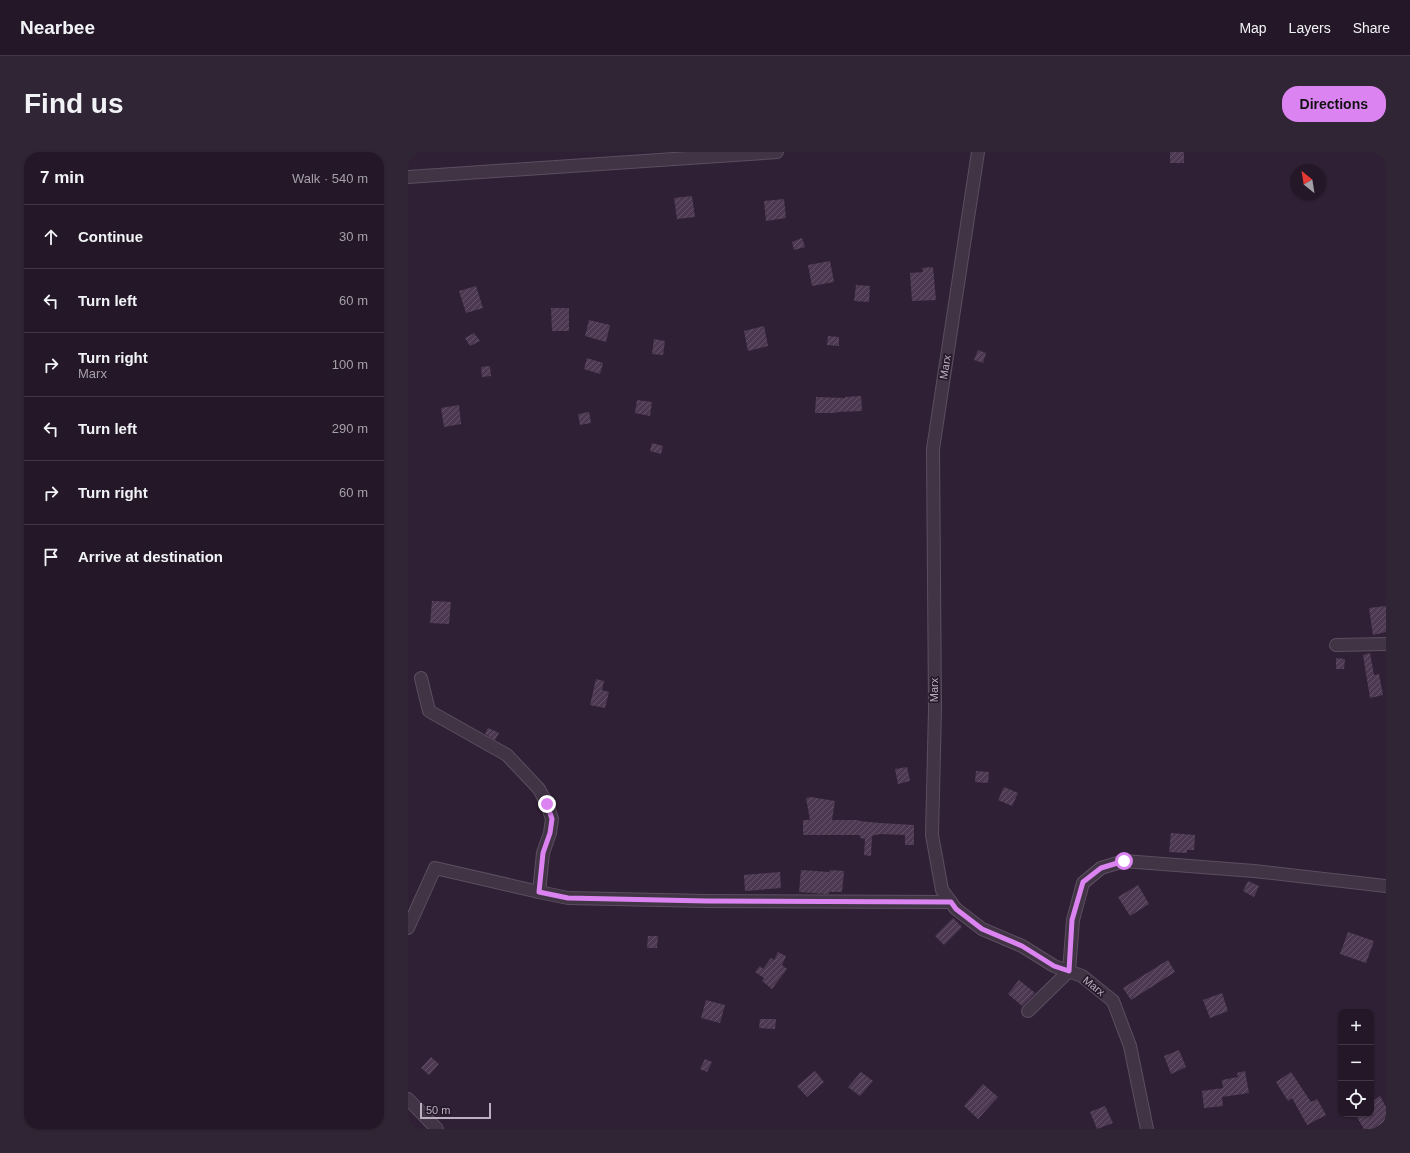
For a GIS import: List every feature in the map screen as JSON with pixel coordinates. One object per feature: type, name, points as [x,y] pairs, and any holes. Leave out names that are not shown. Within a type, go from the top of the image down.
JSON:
[{"type":"street","points":[[408,178],[777,152]]},
{"type":"street","name":"Marx","points":[[978,152],[933,449],[934,709],[932,835],[942,890],[956,909],[982,929],[1022,946],[1054,966],[1082,976],[1113,1001],[1130,1046],[1147,1129]]},
{"type":"street","points":[[1336,645],[1386,644]]},
{"type":"street","points":[[421,678],[429,710],[507,755],[539,790],[547,804],[552,819],[550,833],[543,853],[539,892]]},
{"type":"street","points":[[1028,1011],[1069,971],[1072,920],[1083,882],[1101,868],[1124,861],[1254,872],[1386,886]]},
{"type":"street","points":[[408,928],[435,868],[568,898],[706,901],[951,902]]},
{"type":"street","points":[[408,1098],[437,1129]]},
{"type":"building","points":[[1170,152],[1184,152],[1184,163],[1170,163]]},
{"type":"building","points":[[692,196],[695,217],[677,219],[674,198]]},
{"type":"building","points":[[784,199],[786,218],[766,221],[764,201]]},
{"type":"building","points":[[802,238],[805,247],[794,250],[792,242]]},
{"type":"building","points":[[830,261],[834,282],[812,286],[808,265]]},
{"type":"building","points":[[933,267],[936,300],[912,301],[910,273],[923,272],[922,268]]},
{"type":"building","points":[[856,285],[870,286],[869,302],[854,301]]},
{"type":"building","points":[[476,286],[483,308],[466,313],[459,291]]},
{"type":"building","points":[[551,308],[569,308],[569,331],[552,331]]},
{"type":"building","points":[[589,320],[610,325],[606,342],[585,336]]},
{"type":"building","points":[[764,326],[768,346],[748,351],[744,331]]},
{"type":"building","points":[[474,333],[480,341],[470,346],[465,338]]},
{"type":"building","points":[[828,336],[839,337],[839,346],[827,345]]},
{"type":"building","points":[[654,339],[665,341],[663,355],[652,354]]},
{"type":"building","points":[[978,350],[986,353],[983,363],[974,360]]},
{"type":"building","points":[[587,358],[603,363],[600,374],[584,369]]},
{"type":"building","points":[[490,366],[491,376],[482,377],[481,367]]},
{"type":"building","points":[[861,396],[862,411],[815,413],[816,397],[845,398]]},
{"type":"building","points":[[637,400],[652,402],[650,416],[635,413]]},
{"type":"building","points":[[459,405],[461,424],[444,427],[441,408]]},
{"type":"building","points":[[589,412],[591,423],[580,425],[578,414]]},
{"type":"building","points":[[652,443],[663,446],[661,454],[650,451]]},
{"type":"building","points":[[432,601],[451,602],[449,624],[430,623]]},
{"type":"building","points":[[1386,606],[1386,632],[1373,635],[1369,608]]},
{"type":"building","points":[[1370,653],[1374,675],[1379,674],[1383,695],[1370,698],[1363,655]]},
{"type":"building","points":[[1336,658],[1345,659],[1344,669],[1336,669]]},
{"type":"building","points":[[596,679],[604,681],[602,690],[609,692],[605,708],[590,705]]},
{"type":"building","points":[[488,728],[499,733],[495,740],[485,734]]},
{"type":"building","points":[[907,767],[910,781],[898,784],[895,769]]},
{"type":"building","points":[[976,771],[989,772],[988,783],[975,782]]},
{"type":"building","points":[[1004,787],[1018,793],[1012,806],[998,800]]},
{"type":"building","points":[[811,797],[835,801],[832,820],[859,820],[914,825],[914,845],[905,845],[905,835],[880,834],[872,836],[871,856],[864,855],[865,839],[860,838],[860,835],[803,835],[803,820],[810,820],[806,798]]},
{"type":"building","points":[[1171,833],[1195,835],[1194,850],[1187,850],[1187,853],[1169,852]]},
{"type":"building","points":[[801,870],[829,872],[830,870],[844,871],[842,892],[829,892],[829,894],[826,894],[799,892]]},
{"type":"building","points":[[780,872],[781,888],[745,891],[744,875]]},
{"type":"building","points":[[1248,881],[1259,886],[1254,897],[1243,891]]},
{"type":"building","points":[[1138,885],[1149,904],[1130,916],[1118,897]]},
{"type":"building","points":[[953,918],[962,927],[944,945],[935,936]]},
{"type":"building","points":[[1348,932],[1374,941],[1366,963],[1340,954]]},
{"type":"building","points":[[648,936],[658,936],[657,948],[647,948]]},
{"type":"building","points":[[778,952],[786,956],[782,965],[787,969],[772,989],[762,981],[764,978],[755,972],[760,966],[763,969],[771,958],[774,960]]},
{"type":"building","points":[[1168,960],[1175,972],[1131,1000],[1123,988]]},
{"type":"building","points":[[1019,980],[1035,993],[1022,1006],[1008,994]]},
{"type":"building","points":[[1222,993],[1228,1011],[1210,1018],[1203,1000]]},
{"type":"building","points":[[706,1000],[725,1005],[720,1023],[701,1018]]},
{"type":"building","points":[[760,1019],[776,1019],[775,1029],[759,1028]]},
{"type":"building","points":[[1179,1050],[1186,1067],[1171,1074],[1164,1056]]},
{"type":"building","points":[[431,1057],[439,1064],[429,1075],[421,1068]]},
{"type":"building","points":[[705,1059],[712,1062],[707,1072],[700,1069]]},
{"type":"building","points":[[815,1071],[824,1082],[807,1097],[797,1086]]},
{"type":"building","points":[[1245,1071],[1249,1093],[1222,1097],[1223,1106],[1204,1108],[1202,1091],[1223,1088],[1222,1080],[1238,1077],[1237,1073]]},
{"type":"building","points":[[861,1072],[873,1081],[860,1096],[848,1087]]},
{"type":"building","points":[[1291,1072],[1311,1102],[1317,1099],[1326,1115],[1307,1125],[1292,1098],[1288,1101],[1276,1082]]},
{"type":"building","points":[[983,1084],[998,1097],[978,1119],[964,1106]]},
{"type":"building","points":[[1380,1096],[1386,1107],[1386,1121],[1373,1129],[1364,1129],[1357,1117],[1374,1117],[1374,1100]]},
{"type":"building","points":[[1105,1106],[1113,1123],[1097,1129],[1090,1112]]},
{"type":"route","points":[[547,804],[552,819],[550,833],[543,853],[539,892],[568,898],[706,901],[951,902],[956,909],[982,929],[1022,946],[1054,966],[1069,971],[1072,920],[1083,882],[1101,868],[1124,861]]}]
